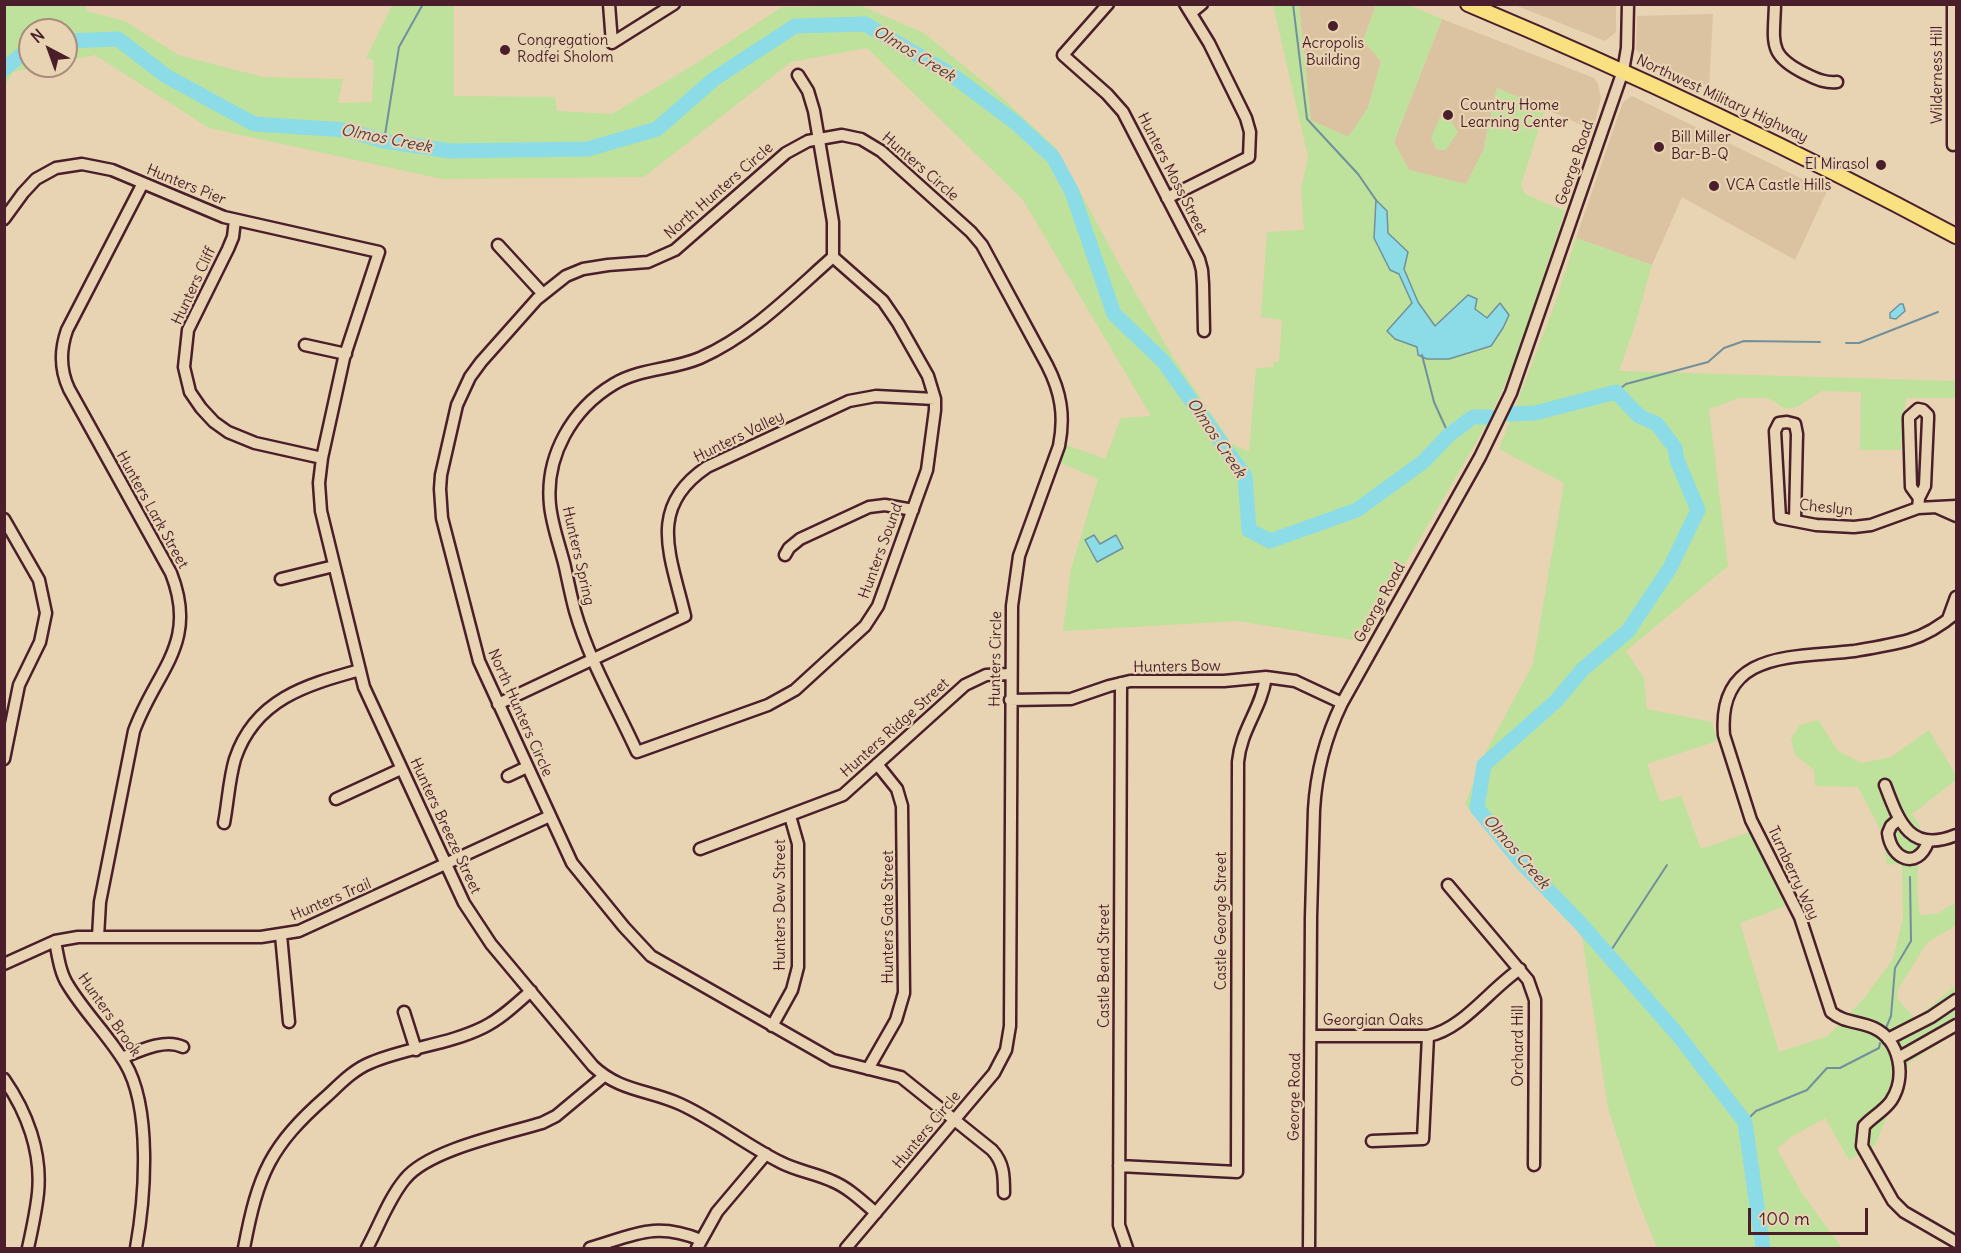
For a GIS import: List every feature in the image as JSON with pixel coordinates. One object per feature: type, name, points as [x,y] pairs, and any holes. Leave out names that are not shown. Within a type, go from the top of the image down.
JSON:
[{"type":"main road","name":"Northwest Military Highway","points":[[1468,4],[1623,71],[1792,150],[1956,236]]},
{"type":"street","points":[[609,4],[612,43],[674,4]]},
{"type":"street","name":"Hunters Moss Street","points":[[1108,4],[1063,55],[1107,94],[1123,112],[1193,246],[1202,270],[1204,331]]},
{"type":"street","points":[[1167,198],[1249,157],[1250,132],[1246,118],[1209,43],[1188,9],[1202,4]]},
{"type":"street","name":"George Road","points":[[1309,1248],[1311,917],[1315,793],[1332,723],[1480,457],[1512,393],[1623,71],[1627,48],[1628,4]]},
{"type":"street","points":[[1774,4],[1774,38],[1776,50],[1782,60],[1821,82],[1837,82]]},
{"type":"street","name":"Wilderness Hill","points":[[1953,4],[1953,145]]},
{"type":"street","points":[[798,75],[808,91],[818,138],[833,222],[833,257]]},
{"type":"street","name":"Hunters Circle","points":[[818,138],[842,135],[872,144],[971,232],[989,257],[1056,382],[1062,403],[1062,430],[1056,454],[1030,522],[1016,571],[1012,606],[1009,1034],[1006,1050],[999,1066],[846,1248]]},
{"type":"street","name":"North Hunters Circle","points":[[818,138],[786,153],[675,250],[648,262],[583,269],[566,276],[543,294],[481,362],[470,377],[457,405],[441,475],[442,518],[474,645],[498,704],[578,873],[638,944],[651,956],[833,1060],[901,1077],[995,1153],[1004,1175],[1004,1193]]},
{"type":"street","name":"Hunters Pier","points":[[4,219],[36,179],[56,168],[82,164],[104,168],[224,217],[379,252]]},
{"type":"street","name":"Hunters Lark Street","points":[[98,937],[100,902],[134,731],[140,713],[175,649],[179,635],[180,606],[171,573],[69,389],[62,367],[62,352],[67,330],[143,183]]},
{"type":"street","name":"Hunters Cliff","points":[[236,220],[228,249],[188,330],[184,367],[190,392],[207,415],[228,432],[255,443],[322,458]]},
{"type":"street","points":[[498,245],[543,294]]},
{"type":"street","name":"Hunters Breeze Street","points":[[379,252],[346,354],[322,458],[320,498],[334,566],[360,670],[372,706],[464,903],[476,924],[593,1066],[604,1076],[624,1087],[680,1104],[791,1168],[840,1184],[876,1214]]},
{"type":"street","name":"Hunters Sound","points":[[637,752],[768,705],[795,690],[870,620],[878,606],[930,456],[934,399],[928,376],[883,301],[833,257]]},
{"type":"street","name":"Hunters Spring","points":[[637,752],[593,658],[575,612],[552,521],[550,478],[562,440],[568,428],[585,407],[616,382],[641,372],[697,359],[735,341],[833,257]]},
{"type":"street","points":[[305,345],[346,354]]},
{"type":"street","name":"Hunters Valley","points":[[593,658],[685,616],[668,543],[667,520],[679,491],[695,475],[707,466],[849,401],[876,396],[934,399]]},
{"type":"street","points":[[1918,409],[1923,410],[1928,419],[1925,486],[1918,503],[1911,487],[1909,421],[1912,412],[1918,409]]},
{"type":"street","name":"Cheslyn","points":[[1795,520],[1797,434],[1795,424],[1787,422],[1779,423],[1775,431],[1780,518],[1825,526],[1854,527],[1871,525],[1918,503],[1956,516]]},
{"type":"street","points":[[784,555],[800,539],[869,507],[885,505],[913,510]]},
{"type":"street","name":"Cheslyn","points":[[1938,508],[1956,506]]},
{"type":"street","points":[[4,519],[42,588],[46,613],[40,642],[19,685],[4,759]]},
{"type":"street","points":[[281,579],[334,566]]},
{"type":"street","points":[[1947,620],[1956,597]]},
{"type":"street","name":"Turnberry Way","points":[[1888,1039],[1874,1028],[1842,1020],[1831,1012],[1800,917],[1751,820],[1724,735],[1723,723],[1730,694],[1750,670],[1765,662],[1781,657],[1854,651],[1910,640],[1924,634],[1956,613]]},
{"type":"street","points":[[498,704],[593,658]]},
{"type":"street","points":[[224,822],[236,758],[253,725],[274,705],[296,691],[323,680],[360,670]]},
{"type":"street","name":"Hunters Ridge Street","points":[[700,849],[843,795],[965,685],[986,675],[1010,674]]},
{"type":"street","name":"Hunters Bow","points":[[1010,700],[1080,698],[1130,681],[1224,681],[1266,676],[1304,684],[1342,703]]},
{"type":"street","name":"Castle George Street","points":[[1119,1166],[1237,1172],[1238,762],[1239,746],[1263,694],[1266,676]]},
{"type":"street","name":"Castle Bend Street","points":[[1121,683],[1119,1225],[1127,1248]]},
{"type":"street","name":"Hunters Gate Street","points":[[868,1069],[896,1020],[904,993],[903,806],[897,789],[878,764]]},
{"type":"street","points":[[508,776],[527,767]]},
{"type":"street","points":[[336,799],[401,769]]},
{"type":"street","points":[[1885,785],[1899,819],[1915,837],[1928,842],[1956,835]]},
{"type":"street","name":"Hunters Trail","points":[[4,964],[55,941],[78,937],[261,937],[281,935],[318,924],[550,816]]},
{"type":"street","name":"Hunters Dew Street","points":[[772,1026],[792,990],[798,967],[798,844],[790,816]]},
{"type":"street","points":[[1899,819],[1887,833],[1892,848],[1898,854],[1905,859],[1914,859],[1925,850],[1928,842]]},
{"type":"street","name":"Orchard Hill","points":[[1448,885],[1520,969],[1528,980],[1535,1000],[1534,1165]]},
{"type":"street","points":[[281,935],[289,1022]]},
{"type":"street","name":"Hunters Brook","points":[[55,941],[67,984],[122,1058],[134,1079],[141,1104],[142,1210],[136,1248]]},
{"type":"street","name":"Georgian Oaks","points":[[1311,1036],[1428,1036],[1441,1033],[1454,1025],[1520,969]]},
{"type":"street","points":[[244,1248],[255,1196],[263,1175],[290,1131],[308,1113],[361,1068],[379,1060],[481,1029],[531,991]]},
{"type":"street","points":[[1956,999],[1931,1017],[1888,1039],[1898,1058],[1899,1075],[1892,1100],[1864,1126],[1862,1146],[1893,1201],[1904,1212],[1956,1242]]},
{"type":"street","points":[[405,1012],[416,1050]]},
{"type":"street","points":[[1898,1058],[1956,1025]]},
{"type":"street","points":[[1372,1141],[1423,1139],[1428,1036]]},
{"type":"street","points":[[122,1058],[175,1043],[183,1047]]},
{"type":"street","points":[[367,1248],[400,1185],[423,1163],[440,1154],[542,1123],[556,1116],[604,1076]]},
{"type":"street","points":[[4,1079],[25,1113],[35,1151],[38,1192],[28,1248]]},
{"type":"street","points":[[590,1248],[657,1229],[672,1230],[699,1244],[717,1212],[766,1154]]},
{"type":"shaded area","points":[[1299,5],[1376,5],[1363,41],[1381,61],[1368,108],[1349,137],[1311,121]]},
{"type":"shaded area","points":[[1515,5],[1616,5],[1616,32],[1605,41]]},
{"type":"shaded area","points":[[1713,14],[1709,87],[1639,55],[1636,48],[1637,16]]},
{"type":"shaded area","name":"Country Home Learning Center","points":[[1442,19],[1594,78],[1601,98],[1593,130],[1497,88],[1483,151],[1466,184],[1409,170],[1394,142]]},
{"type":"shaded area","points":[[1632,96],[1827,191],[1795,260],[1682,197],[1652,265],[1576,238],[1623,102]]},
{"type":"green space","points":[[87,4],[86,11],[125,21],[178,55],[263,77],[343,79],[338,103],[372,102],[374,60],[366,58],[392,5],[454,4],[454,96],[555,97],[557,111],[612,114],[695,64],[782,7],[859,5],[924,33],[998,94],[1057,149],[1119,264],[1173,357],[1231,443],[1249,452],[1256,368],[1273,367],[1273,362],[1279,362],[1282,320],[1261,317],[1267,232],[1304,230],[1301,189],[1308,157],[1273,5],[1299,5],[1311,120],[1348,137],[1368,108],[1381,61],[1363,41],[1376,5],[1409,5],[1442,19],[1394,142],[1409,170],[1466,184],[1483,151],[1497,88],[1545,109],[1521,185],[1525,194],[1565,211],[1516,359],[1488,422],[1360,641],[1238,621],[1063,631],[1071,569],[1098,479],[1057,461],[1064,444],[1105,459],[1121,418],[1151,416],[1023,200],[867,48],[791,62],[644,177],[442,179],[209,128],[95,55],[78,59],[78,18],[18,18],[18,71],[13,72],[5,86],[5,5]],"holes":[[[1388,233],[1407,252],[1404,269],[1418,302],[1435,326],[1475,309],[1487,318],[1417,347],[1395,339],[1388,331],[1412,303],[1399,274]]]},
{"type":"green space","points":[[1440,117],[1451,121],[1458,132],[1446,150],[1437,150],[1431,138]]},
{"type":"green space","points":[[1576,238],[1652,265],[1619,371],[1956,381],[1956,398],[1906,398],[1901,450],[1860,450],[1861,392],[1822,391],[1797,407],[1786,409],[1768,398],[1739,398],[1709,409],[1728,566],[1626,651],[1644,678],[1647,709],[1712,722],[1717,741],[1647,764],[1660,802],[1681,796],[1701,849],[1750,832],[1785,906],[1740,923],[1779,1052],[1828,1036],[1865,997],[1893,959],[1903,918],[1902,865],[1887,864],[1882,833],[1858,787],[1815,786],[1814,770],[1795,755],[1791,739],[1800,725],[1818,720],[1838,751],[1862,763],[1891,757],[1929,730],[1956,775],[1956,780],[1912,814],[1920,826],[1917,891],[1920,915],[1937,914],[1956,902],[1956,925],[1927,943],[1898,989],[1897,998],[1915,1019],[1956,985],[1956,1033],[1910,1062],[1875,1145],[1849,1160],[1825,1118],[1791,1137],[1777,1149],[1803,1195],[1842,1248],[1657,1248],[1636,1195],[1608,1108],[1582,936],[1465,804],[1485,753],[1533,664],[1564,483],[1499,449],[1556,301]]},
{"type":"water","points":[[1376,200],[1387,211],[1388,233],[1408,252],[1404,269],[1418,302],[1435,326],[1468,295],[1477,299],[1475,309],[1487,318],[1500,303],[1509,315],[1491,346],[1449,359],[1427,359],[1418,355],[1417,347],[1395,339],[1387,331],[1412,303],[1399,274],[1390,270],[1374,238]]},
{"type":"water","points":[[1903,304],[1905,311],[1896,319],[1890,318],[1890,313]]},
{"type":"water","points":[[1094,535],[1100,544],[1116,535],[1123,548],[1097,562],[1085,540]]},
{"type":"waterway","points":[[384,141],[399,47],[423,4]]},
{"type":"waterway","points":[[1293,4],[1307,119],[1358,174],[1376,200]]},
{"type":"waterway","name":"Olmos Creek","points":[[78,41],[118,39],[166,76],[254,124],[346,130],[384,141],[450,151],[588,149],[657,129],[714,79],[795,26],[865,24],[952,75],[1016,123],[1053,157],[1072,192],[1114,314],[1163,361],[1245,476],[1249,530],[1270,541],[1357,510],[1423,462],[1449,435],[1473,417],[1490,417]]},
{"type":"waterway","name":"Olmos Creek","points":[[4,69],[18,58]]},
{"type":"waterway","points":[[1846,343],[1859,343],[1938,312]]},
{"type":"waterway","points":[[1616,392],[1626,384],[1708,362],[1724,348],[1744,341],[1820,342]]},
{"type":"waterway","points":[[1422,355],[1434,402],[1449,435]]},
{"type":"waterway","name":"Olmos Creek","points":[[1509,414],[1535,413],[1616,392],[1639,416],[1657,424],[1675,448],[1677,460],[1698,510],[1670,568],[1628,631],[1583,669],[1556,701],[1484,765],[1477,808],[1521,862],[1580,923],[1678,1035],[1745,1122],[1763,1248]]},
{"type":"waterway","points":[[1608,955],[1667,865]]},
{"type":"waterway","points":[[1886,1028],[1891,1016],[1895,968],[1911,941],[1910,877]]},
{"type":"waterway","points":[[1745,1122],[1756,1111],[1807,1090],[1827,1068],[1840,1068],[1879,1048],[1880,1043]]},
{"type":"place","name":"Acropolis Building","points":[[1333,26]]},
{"type":"place","name":"Congregation Rodfei Sholom","points":[[505,50]]},
{"type":"place","name":"Country Home Learning Center","points":[[1448,115]]},
{"type":"place","name":"Bill Miller Bar-B-Q","points":[[1659,147]]},
{"type":"place","name":"El Mirasol","points":[[1881,165]]},
{"type":"place","name":"VCA Castle Hills","points":[[1714,186]]}]
